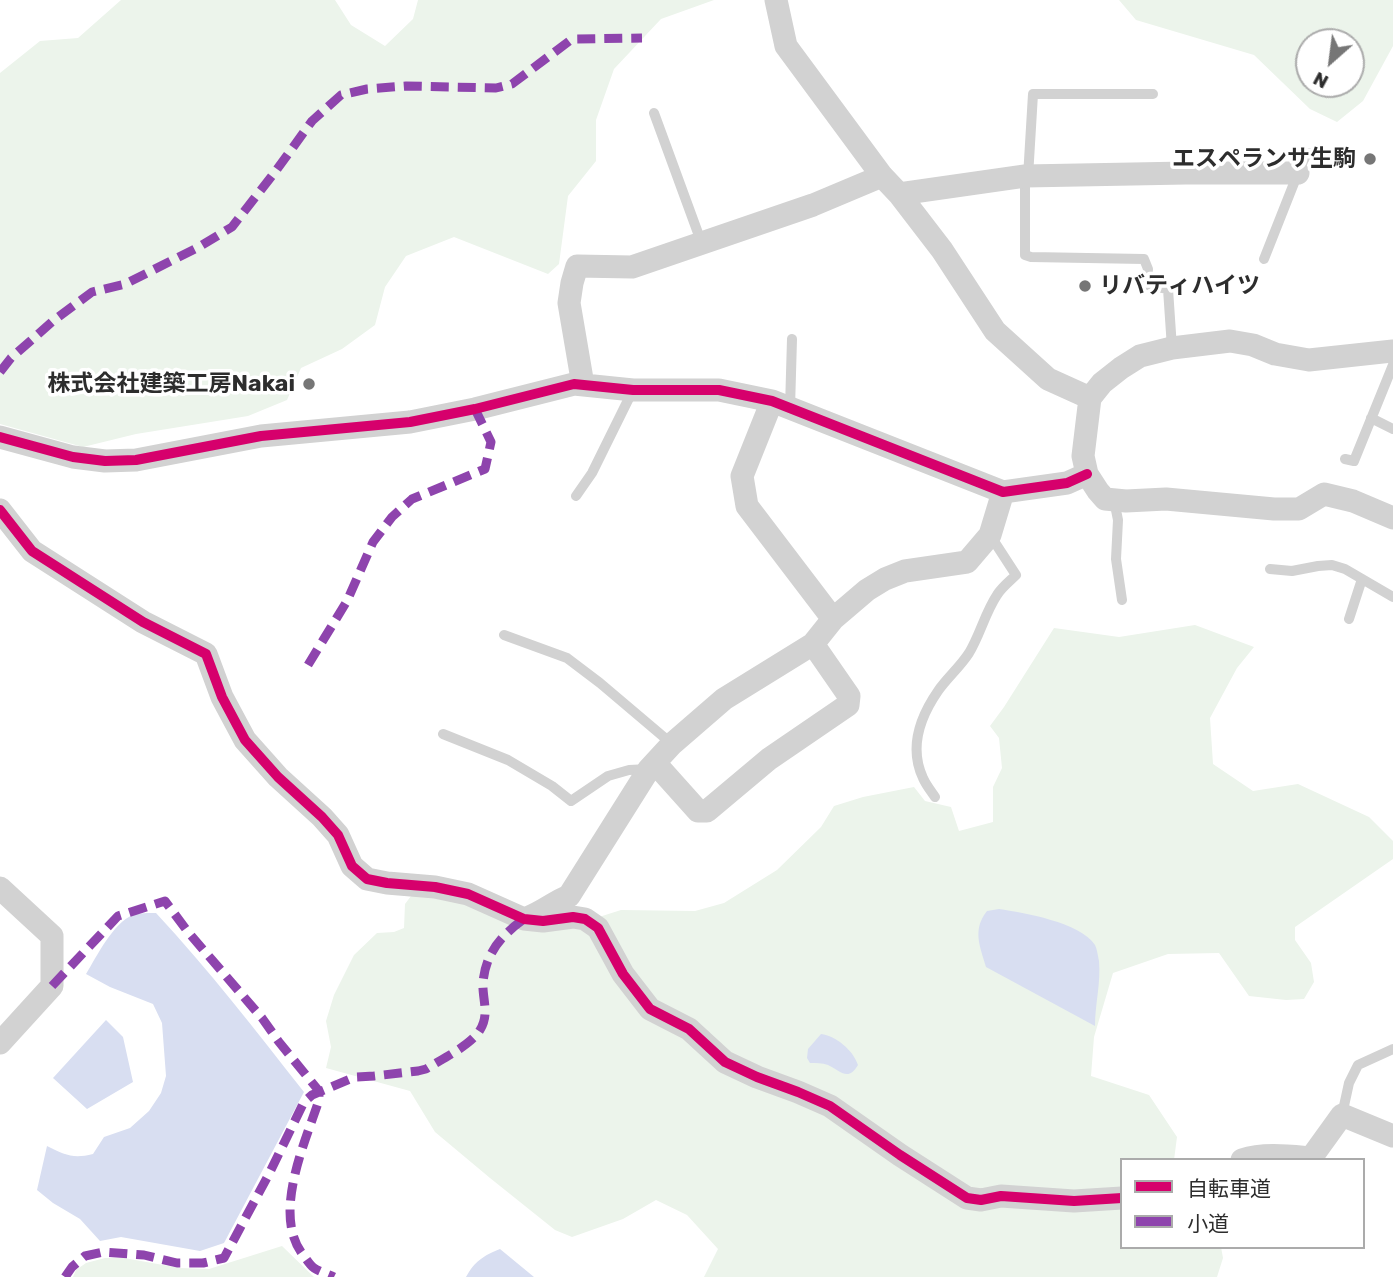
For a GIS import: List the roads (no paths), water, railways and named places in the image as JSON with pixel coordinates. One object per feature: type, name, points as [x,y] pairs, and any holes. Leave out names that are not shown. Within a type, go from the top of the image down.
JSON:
[{"type":"street","points":[[776,0],[786,46],[882,176],[942,250],[995,331],[1048,379],[1090,397]]},
{"type":"street","points":[[899,194],[1027,176],[1297,173]]},
{"type":"street","points":[[583,385],[569,303],[577,266],[632,267],[813,205],[882,176]]},
{"type":"street","points":[[1393,351],[1309,360],[1275,354],[1253,345],[1230,341],[1172,348],[1140,356],[1102,383],[1090,397],[1083,456],[1087,474],[1105,499],[1166,499],[1299,509],[1324,494],[1353,501],[1393,518]]},
{"type":"street","points":[[0,437],[73,457],[105,461],[136,460],[261,436],[410,422],[574,384],[633,390],[719,390],[781,404],[1003,492],[1067,483],[1087,474]]},
{"type":"street","points":[[781,404],[742,476],[747,506],[833,619]]},
{"type":"street","points":[[524,919],[569,897],[652,766],[672,744],[724,699],[813,644],[833,619],[867,590],[905,570],[967,562],[990,535],[1003,492]]},
{"type":"street","points":[[0,510],[32,551],[143,622],[206,654],[222,697],[245,740],[278,777],[338,835],[352,866],[367,879],[468,894],[524,919],[585,919],[598,928],[623,974],[650,1009],[689,1029],[725,1062],[830,1106],[967,1198],[981,1200],[1013,1196],[1074,1201],[1120,1198]]},
{"type":"street","points":[[652,766],[698,811],[707,811],[769,759],[848,705],[849,696],[813,644]]},
{"type":"street","points":[[0,888],[52,936],[52,986],[0,1043]]},
{"type":"street","points":[[1249,1158],[1278,1155],[1311,1158],[1342,1115],[1393,1136]]},
{"type":"lane","points":[[1153,94],[1033,94],[1025,255],[1144,259],[1148,268],[1147,285],[1168,289],[1172,348]]},
{"type":"lane","points":[[654,113],[702,244]]},
{"type":"lane","points":[[1264,259],[1307,153],[1329,156]]},
{"type":"lane","points":[[781,404],[792,339]]},
{"type":"lane","points":[[1345,459],[1354,461],[1393,365]]},
{"type":"lane","points":[[576,496],[592,472],[633,390]]},
{"type":"lane","points":[[1371,418],[1393,429]]},
{"type":"lane","points":[[1114,500],[1118,520],[1116,559],[1122,600]]},
{"type":"lane","points":[[935,797],[923,778],[918,758],[917,734],[938,691],[970,651],[999,592],[1016,575],[990,535]]},
{"type":"lane","points":[[1270,569],[1292,571],[1332,565],[1345,569],[1393,597]]},
{"type":"lane","points":[[1349,619],[1362,579]]},
{"type":"lane","points":[[504,635],[567,658],[672,744]]},
{"type":"lane","points":[[443,734],[508,760],[552,786],[571,801],[608,776],[652,766]]},
{"type":"lane","points":[[1342,1115],[1349,1083],[1358,1065],[1393,1049]]},
{"type":"water","points":[[999,909],[1065,925],[1088,937],[1095,945],[1099,969],[1095,1026],[986,967],[979,938],[980,925],[987,911]]},
{"type":"water","points":[[156,913],[304,1092],[224,1243],[200,1251],[121,1237],[100,1241],[80,1219],[37,1190],[47,1146],[69,1155],[93,1154],[104,1137],[130,1128],[149,1111],[161,1093],[166,1076],[162,1023],[153,1004],[86,974],[119,925],[133,915]]},
{"type":"water","points":[[106,1020],[123,1037],[133,1082],[87,1109],[53,1078]]},
{"type":"water","points":[[821,1034],[838,1041],[856,1059],[858,1065],[851,1073],[844,1074],[828,1065],[810,1063],[807,1058],[808,1049]]},
{"type":"water","points":[[500,1249],[534,1277],[466,1277],[480,1260]]},
{"type":"place","name":"エスペランサ生駒","points":[[1370,159]]},
{"type":"place","name":"リバティハイツ","points":[[1085,286]]},
{"type":"place","name":"株式会社建築工房Nakai","points":[[309,384]]}]
